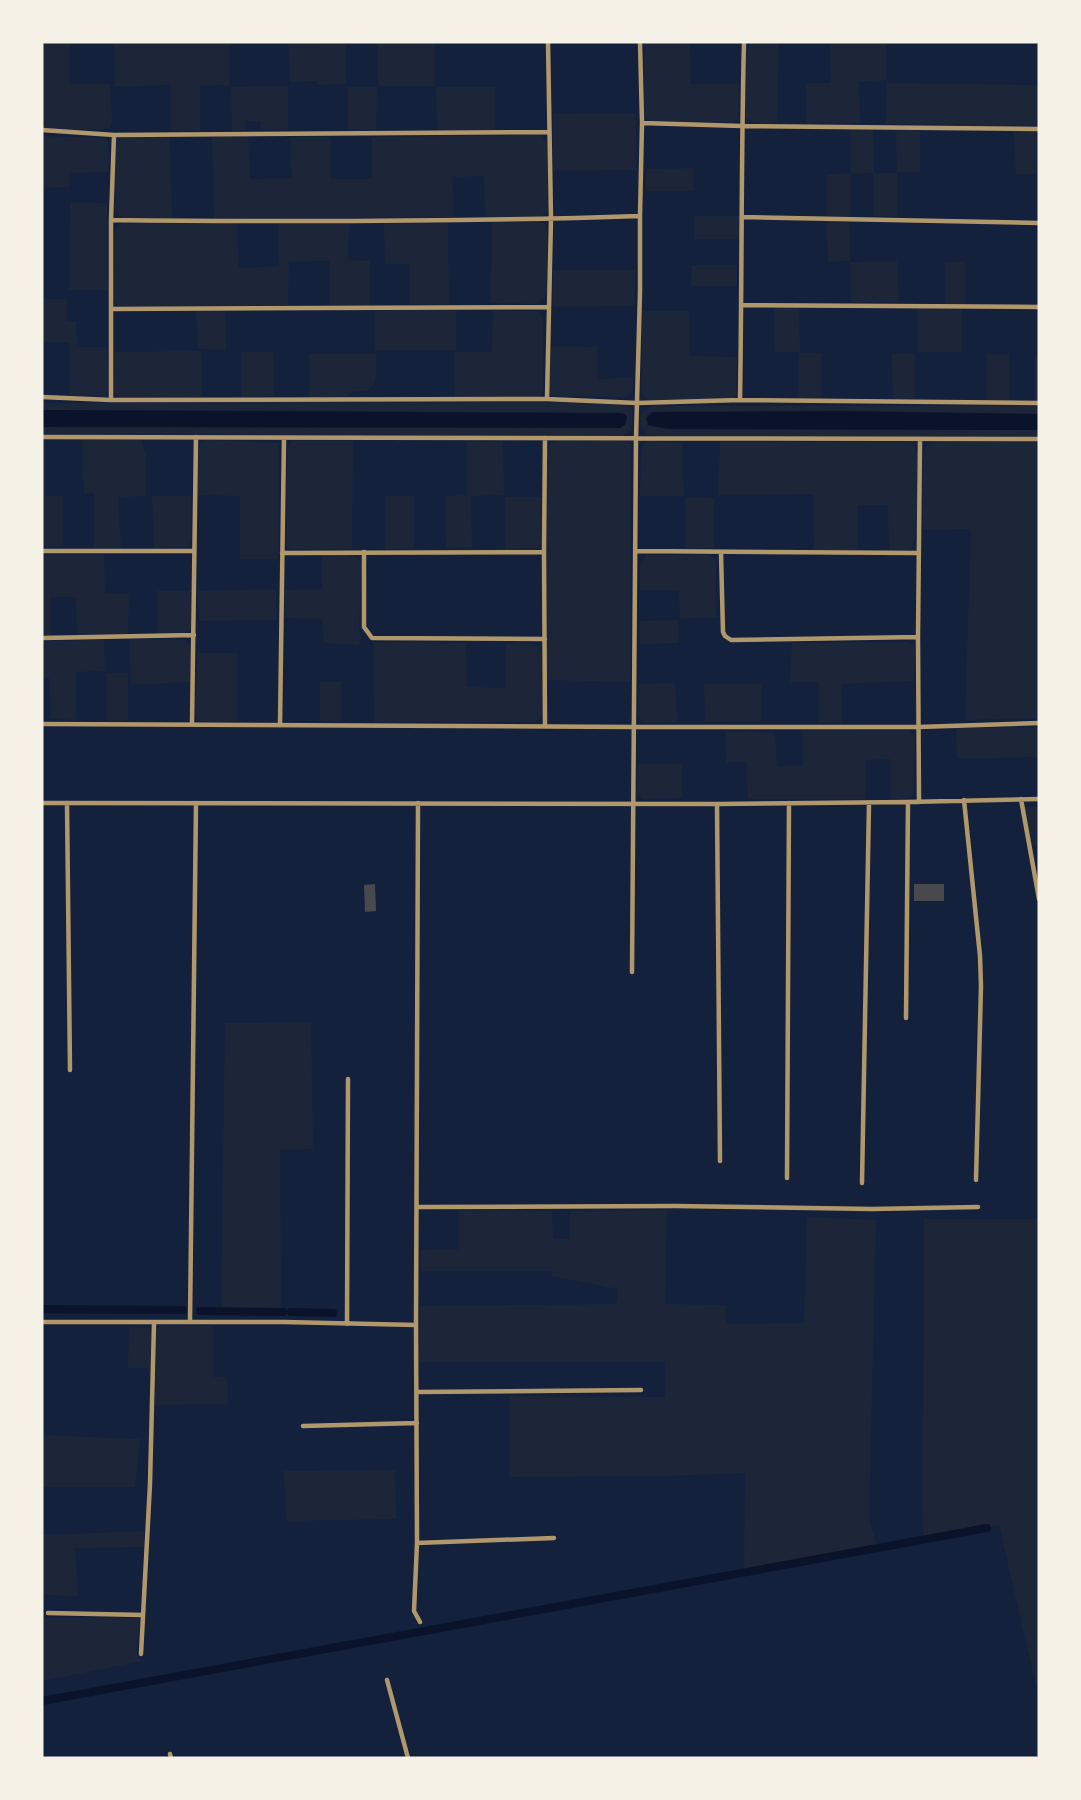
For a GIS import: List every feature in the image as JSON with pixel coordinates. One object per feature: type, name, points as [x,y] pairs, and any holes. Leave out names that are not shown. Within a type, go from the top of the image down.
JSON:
[{"type":"street","points":[[547,399],[551,219],[548,42]]},
{"type":"street","points":[[632,972],[636,438],[642,123],[640,42]]},
{"type":"street","points":[[740,400],[744,42]]},
{"type":"street","points":[[642,123],[1039,129]]},
{"type":"street","points":[[42,130],[114,135],[549,132]]},
{"type":"street","points":[[111,400],[111,220],[114,135]]},
{"type":"street","points":[[111,220],[551,219],[640,216]]},
{"type":"street","points":[[742,217],[1039,223]]},
{"type":"street","points":[[741,305],[1039,307]]},
{"type":"street","points":[[111,309],[548,307]]},
{"type":"street","points":[[42,397],[111,400],[547,399],[637,402],[740,400],[1039,403]]},
{"type":"street","points":[[42,437],[1039,439]]},
{"type":"street","points":[[192,724],[196,437]]},
{"type":"street","points":[[280,725],[284,438]]},
{"type":"street","points":[[545,438],[546,726]]},
{"type":"street","points":[[919,802],[920,440]]},
{"type":"street","points":[[42,551],[194,551]]},
{"type":"street","points":[[636,551],[919,553]]},
{"type":"street","points":[[364,552],[364,627],[372,638],[544,639]]},
{"type":"street","points":[[282,553],[544,552]]},
{"type":"street","points":[[721,553],[723,632],[731,640],[918,637]]},
{"type":"street","points":[[42,638],[194,635]]},
{"type":"street","points":[[42,724],[918,727],[1039,723]]},
{"type":"street","points":[[1021,799],[1039,899]]},
{"type":"street","points":[[42,803],[717,804],[1039,799]]},
{"type":"street","points":[[964,800],[981,976],[976,1180]]},
{"type":"street","points":[[906,1018],[908,802]]},
{"type":"street","points":[[67,803],[70,1070]]},
{"type":"street","points":[[190,1322],[196,803]]},
{"type":"street","points":[[418,803],[417,1543],[414,1611],[420,1622]]},
{"type":"street","points":[[787,1178],[789,803]]},
{"type":"street","points":[[862,1183],[869,803]]},
{"type":"street","points":[[717,804],[720,1161]]},
{"type":"street","points":[[347,1324],[348,1079]]},
{"type":"street","points":[[418,1207],[687,1206],[872,1209],[978,1207]]},
{"type":"street","points":[[42,1322],[416,1325]]},
{"type":"street","points":[[141,1654],[150,1484],[154,1323]]},
{"type":"street","points":[[417,1392],[641,1390]]},
{"type":"street","points":[[303,1426],[417,1423]]},
{"type":"street","points":[[417,1543],[554,1538]]},
{"type":"street","points":[[48,1613],[143,1615]]},
{"type":"street","points":[[387,1680],[408,1758]]},
{"type":"shaded area","points":[[42,42],[70,42],[69,84],[110,84],[112,122],[110,128],[42,130]]},
{"type":"shaded area","points":[[116,42],[229,43],[229,85],[200,86],[200,131],[171,130],[171,85],[115,87],[114,45]]},
{"type":"shaded area","points":[[645,42],[690,42],[691,84],[739,84],[738,120],[734,122],[654,122],[646,118],[643,110]]},
{"type":"shaded area","points":[[754,42],[779,44],[777,123],[755,122],[744,116],[747,47]]},
{"type":"shaded area","points":[[830,42],[886,43],[886,80],[859,82],[860,123],[806,123],[806,83],[831,83]]},
{"type":"shaded area","points":[[288,43],[346,44],[346,84],[318,85],[317,81],[290,82]]},
{"type":"shaded area","points":[[377,43],[435,43],[435,86],[378,86]]},
{"type":"shaded area","points":[[887,83],[1039,85],[1039,126],[886,124]]},
{"type":"shaded area","points":[[288,86],[288,130],[261,130],[260,121],[245,121],[246,130],[232,131],[231,87]]},
{"type":"shaded area","points":[[348,87],[377,87],[376,130],[348,130]]},
{"type":"shaded area","points":[[436,87],[495,87],[495,130],[437,130]]},
{"type":"shaded area","points":[[636,113],[636,170],[553,171],[553,114]]},
{"type":"shaded area","points":[[850,129],[873,130],[874,173],[897,173],[897,216],[874,216],[873,173],[851,174],[851,216],[827,216],[827,174],[851,173]]},
{"type":"shaded area","points":[[896,130],[920,131],[920,172],[897,172]]},
{"type":"shaded area","points":[[1014,131],[1036,131],[1037,174],[1016,174]]},
{"type":"shaded area","points":[[538,135],[547,142],[548,210],[540,217],[485,217],[484,176],[452,177],[454,217],[214,219],[212,137],[248,136],[250,179],[292,178],[290,137],[331,137],[331,179],[372,179],[372,137]]},
{"type":"shaded area","points":[[42,136],[105,138],[108,142],[108,172],[69,173],[69,187],[42,188]]},
{"type":"shaded area","points":[[123,136],[170,137],[172,218],[123,218],[115,211],[115,146]]},
{"type":"shaded area","points":[[693,168],[693,191],[646,191],[646,169]]},
{"type":"shaded area","points":[[70,202],[107,203],[108,290],[69,290]]},
{"type":"shaded area","points":[[694,216],[741,216],[741,239],[694,239]]},
{"type":"shaded area","points":[[541,221],[547,226],[547,292],[545,298],[536,304],[491,303],[492,222]]},
{"type":"shaded area","points":[[349,222],[348,260],[370,261],[370,306],[330,305],[329,261],[289,262],[288,305],[122,307],[113,300],[114,236],[117,226],[122,223],[237,223],[239,268],[279,266],[278,223]]},
{"type":"shaded area","points":[[384,222],[448,223],[449,305],[410,304],[410,264],[385,264]]},
{"type":"shaded area","points":[[827,222],[849,222],[850,261],[828,262]]},
{"type":"shaded area","points":[[897,261],[899,302],[851,302],[850,262]]},
{"type":"shaded area","points":[[945,262],[965,262],[965,304],[945,304]]},
{"type":"shaded area","points":[[692,265],[737,265],[737,286],[691,286]]},
{"type":"shaded area","points":[[553,270],[635,270],[634,306],[553,307]]},
{"type":"shaded area","points":[[42,299],[67,299],[67,321],[76,321],[77,347],[107,347],[109,387],[105,397],[69,398],[69,343],[42,342]]},
{"type":"shaded area","points":[[774,308],[799,308],[800,352],[775,352]]},
{"type":"shaded area","points":[[917,309],[962,310],[962,352],[917,352]]},
{"type":"shaded area","points":[[375,310],[456,310],[456,350],[375,350]]},
{"type":"shaded area","points":[[196,311],[225,311],[226,350],[198,349]]},
{"type":"shaded area","points":[[493,311],[536,311],[543,318],[543,392],[539,397],[455,397],[454,352],[492,352]]},
{"type":"shaded area","points":[[642,311],[689,311],[689,356],[737,357],[736,395],[733,398],[656,401],[647,399],[642,394]]},
{"type":"shaded area","points":[[550,346],[597,347],[597,379],[633,377],[633,391],[626,397],[555,396],[550,393],[549,388]]},
{"type":"shaded area","points":[[201,351],[202,397],[123,398],[113,390],[114,352]]},
{"type":"shaded area","points":[[241,352],[273,352],[274,396],[241,397]]},
{"type":"shaded area","points":[[799,353],[821,353],[821,399],[798,399]]},
{"type":"shaded area","points":[[915,353],[915,399],[893,400],[892,354]]},
{"type":"shaded area","points":[[309,354],[376,354],[376,377],[373,386],[366,391],[354,391],[346,397],[309,398]]},
{"type":"shaded area","points":[[1009,354],[1009,401],[986,401],[987,355]]},
{"type":"shaded area","points":[[1034,355],[1039,355],[1039,401],[1034,401]]},
{"type":"shaded area","points":[[588,402],[624,404],[632,408],[630,431],[624,435],[580,436],[42,434],[42,427],[517,428],[627,422],[625,414],[620,413],[42,410],[42,403]]},
{"type":"shaded area","points":[[654,406],[1039,406],[1039,414],[841,411],[653,412],[648,414],[646,421],[652,426],[668,429],[1039,430],[1039,437],[658,436],[646,434],[640,421],[642,413]]},
{"type":"shaded area","points":[[42,410],[620,413],[627,417],[625,425],[620,428],[42,427]]},
{"type":"shaded area","points":[[841,411],[1039,414],[1039,430],[668,429],[648,425],[646,418],[653,412]]},
{"type":"shaded area","points":[[82,440],[142,440],[146,457],[146,496],[118,497],[121,548],[94,548],[94,493],[84,493]]},
{"type":"shaded area","points":[[206,440],[279,443],[278,559],[240,559],[240,496],[198,495],[198,450],[201,443]]},
{"type":"shaded area","points":[[42,441],[46,441],[46,496],[63,496],[63,546],[42,547]]},
{"type":"shaded area","points":[[293,441],[353,441],[352,549],[296,549],[288,548],[286,545],[287,447]]},
{"type":"shaded area","points":[[556,441],[625,441],[631,445],[630,682],[547,680],[547,450],[550,444]]},
{"type":"shaded area","points":[[649,441],[682,443],[684,496],[640,496],[641,451],[645,443]]},
{"type":"shaded area","points":[[467,442],[503,442],[504,495],[471,496],[472,547],[446,548],[445,496],[467,495]]},
{"type":"shaded area","points":[[720,442],[911,443],[915,446],[917,454],[917,518],[911,550],[889,550],[888,505],[858,505],[858,550],[814,551],[813,494],[718,495]]},
{"type":"shaded area","points":[[936,442],[1039,442],[1039,718],[965,720],[971,529],[923,530],[923,452],[928,445]]},
{"type":"shaded area","points":[[152,496],[191,496],[191,541],[187,547],[154,548]]},
{"type":"shaded area","points":[[385,496],[414,496],[414,549],[385,549]]},
{"type":"shaded area","points":[[505,497],[541,497],[541,545],[538,548],[505,550]]},
{"type":"shaded area","points":[[685,497],[714,498],[714,548],[685,548]]},
{"type":"shaded area","points":[[42,555],[104,555],[105,594],[129,594],[128,634],[77,634],[76,597],[51,597],[51,635],[42,635]]},
{"type":"shaded area","points":[[322,555],[354,556],[362,563],[359,645],[324,643],[322,619],[285,618],[285,590],[322,589]]},
{"type":"shaded area","points":[[647,555],[708,555],[713,558],[716,564],[716,617],[680,619],[679,590],[640,590],[640,566]]},
{"type":"shaded area","points":[[276,589],[276,620],[199,621],[198,591]]},
{"type":"shaded area","points":[[157,591],[190,591],[191,628],[186,633],[157,634]]},
{"type":"shaded area","points":[[678,620],[679,643],[640,644],[640,621]]},
{"type":"shaded area","points":[[129,639],[185,640],[190,646],[190,682],[131,685]]},
{"type":"shaded area","points":[[104,640],[105,671],[76,672],[76,720],[51,719],[49,678],[42,678],[42,641]]},
{"type":"shaded area","points":[[373,642],[466,643],[467,687],[506,688],[505,644],[530,643],[535,645],[541,652],[543,715],[535,722],[374,722]]},
{"type":"shaded area","points":[[907,642],[913,645],[915,652],[914,681],[841,684],[842,722],[819,723],[818,682],[790,682],[792,643]]},
{"type":"shaded area","points":[[197,653],[237,653],[237,721],[206,722],[198,720],[195,715]]},
{"type":"shaded area","points":[[106,673],[128,673],[128,721],[107,721]]},
{"type":"shaded area","points":[[320,682],[342,682],[341,721],[320,721]]},
{"type":"shaded area","points":[[675,683],[677,722],[646,723],[641,721],[639,684]]},
{"type":"shaded area","points":[[704,684],[761,684],[761,721],[705,722]]},
{"type":"shaded area","points":[[1039,727],[1039,757],[957,759],[956,728]]},
{"type":"shaded area","points":[[802,730],[909,731],[915,736],[913,794],[910,798],[891,799],[890,759],[866,760],[865,799],[748,799],[746,762],[726,762],[725,731],[775,733],[777,766],[803,765]]},
{"type":"shaded area","points":[[638,764],[682,764],[682,798],[643,799],[638,794]]},
{"type":"shaded area","points":[[1025,807],[1039,807],[1039,846],[1032,845]]},
{"type":"shaded area","points":[[311,1022],[313,1149],[280,1150],[281,1309],[221,1308],[225,1023]]},
{"type":"shaded area","points":[[459,1210],[552,1211],[553,1238],[570,1239],[570,1211],[667,1210],[665,1304],[725,1305],[726,1324],[804,1323],[807,1217],[876,1220],[869,1517],[877,1548],[744,1572],[745,1473],[509,1477],[509,1396],[665,1397],[665,1362],[419,1362],[420,1306],[616,1304],[618,1289],[552,1276],[552,1271],[421,1271],[421,1250],[459,1249]]},
{"type":"shaded area","points":[[924,1219],[1039,1219],[1039,1699],[999,1525],[963,1534],[923,1540]]},
{"type":"shaded area","points":[[160,1325],[213,1326],[213,1377],[227,1377],[228,1404],[155,1405],[156,1331]]},
{"type":"shaded area","points":[[129,1327],[149,1328],[151,1368],[128,1368]]},
{"type":"shaded area","points":[[42,1435],[140,1439],[135,1487],[42,1487]]},
{"type":"shaded area","points":[[395,1470],[396,1519],[286,1521],[284,1471]]},
{"type":"shaded area","points":[[144,1531],[144,1547],[75,1548],[78,1596],[42,1595],[42,1535]]},
{"type":"shaded area","points":[[42,1618],[140,1618],[136,1654],[142,1661],[42,1681]]},
{"type":"building","points":[[375,884],[376,911],[365,912],[364,885]]},
{"type":"building","points":[[914,884],[944,884],[944,901],[914,901]]},
{"type":"waterway","points":[[42,1309],[183,1310]]},
{"type":"waterway","points":[[200,1311],[283,1312]]},
{"type":"waterway","points":[[291,1312],[333,1313]]},
{"type":"waterway","points":[[42,1701],[987,1528]]}]
